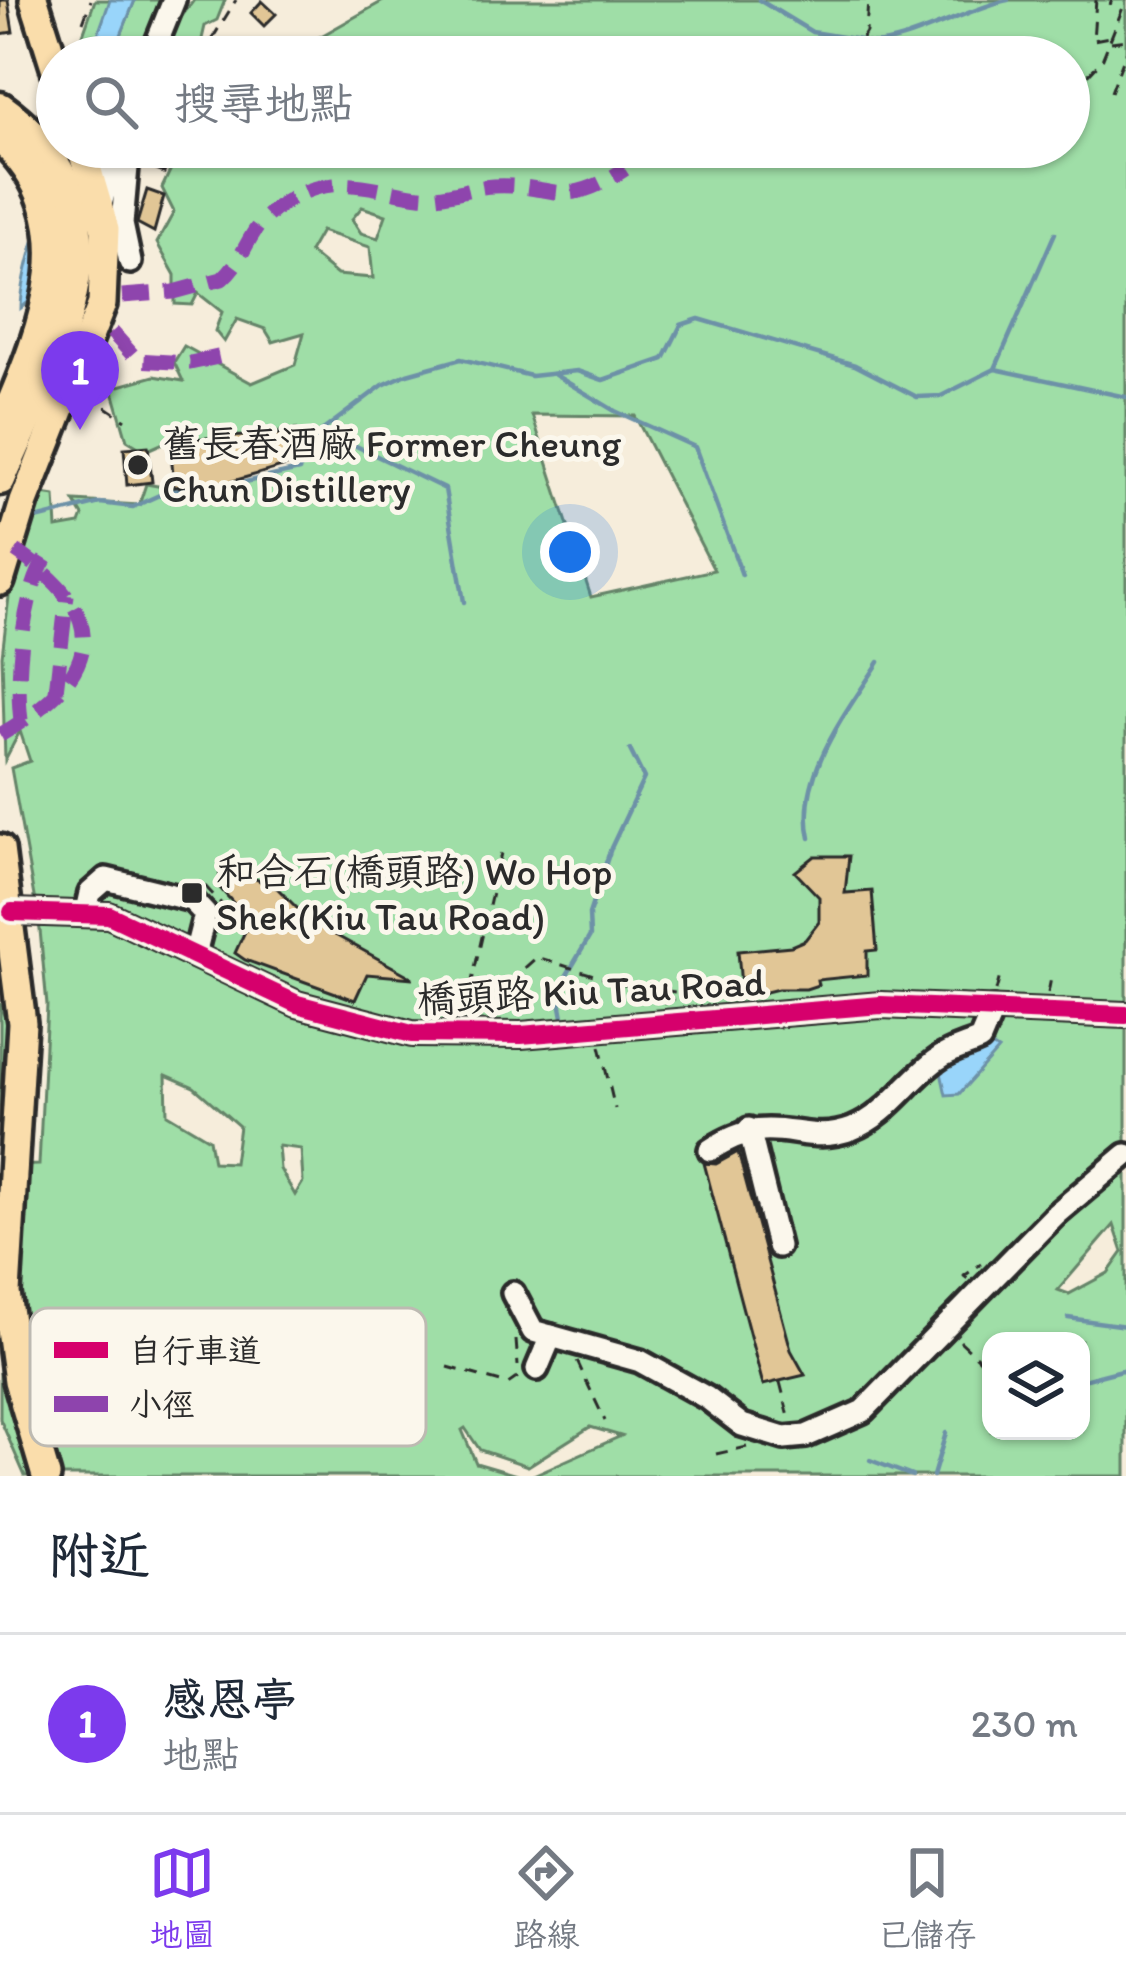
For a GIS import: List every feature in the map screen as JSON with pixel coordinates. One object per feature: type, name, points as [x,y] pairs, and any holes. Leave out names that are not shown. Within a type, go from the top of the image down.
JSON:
[{"type":"highway","points":[[0,108],[36,142]]},
{"type":"highway","points":[[0,137],[39,187],[52,225],[55,267],[38,342],[0,433]]},
{"type":"highway","points":[[0,479],[55,359],[74,296],[77,242],[63,186],[52,168]]},
{"type":"main road","points":[[34,0],[45,36]]},
{"type":"main road","points":[[0,581],[34,475],[99,317],[107,264],[98,199],[88,168]]},
{"type":"main road","points":[[0,849],[12,912],[22,1055],[6,1293],[18,1381],[30,1422]]},
{"type":"main road","points":[[37,1446],[46,1476]]},
{"type":"street","points":[[159,36],[174,0]]},
{"type":"street","points":[[98,199],[111,168]]},
{"type":"street","points":[[128,168],[122,224],[130,262]]},
{"type":"street","points":[[86,911],[96,884],[106,879],[192,900],[205,914],[195,954]]},
{"type":"street","name":"橋頭路 Kiu Tau Road","points":[[12,912],[86,911],[133,923],[340,1019],[443,1036],[881,1005],[994,1004],[1126,1015]]},
{"type":"street","points":[[710,1150],[749,1130],[836,1133],[854,1128],[902,1094],[938,1058],[980,1040],[994,1004]]},
{"type":"street","points":[[749,1130],[778,1246]]},
{"type":"street","points":[[512,1293],[533,1331],[640,1361],[707,1398],[742,1425],[784,1438],[806,1436],[862,1411],[1056,1214],[1126,1155]]},
{"type":"street","points":[[537,1369],[551,1336]]},
{"type":"path","points":[[83,22],[91,0]]},
{"type":"path","points":[[214,36],[236,0]]},
{"type":"path","points":[[864,36],[868,0]]},
{"type":"path","points":[[1096,0],[1094,40],[1126,40]]},
{"type":"path","points":[[1090,73],[1102,60],[1125,3],[1111,2]]},
{"type":"path","points":[[1112,92],[1126,52]]},
{"type":"path","points":[[86,394],[126,420]]},
{"type":"path","points":[[501,853],[472,981],[510,981],[537,957],[625,985],[675,992],[677,998],[646,1009]]},
{"type":"path","points":[[994,1004],[1000,976]]},
{"type":"path","points":[[1046,1001],[1051,977]]},
{"type":"path","points":[[598,1038],[615,1109]]},
{"type":"path","points":[[950,1332],[982,1362]]},
{"type":"path","points":[[448,1366],[508,1384],[524,1372],[515,1363],[515,1334]]},
{"type":"path","points":[[562,1367],[578,1359],[605,1420]]},
{"type":"path","points":[[736,1432],[748,1445]]},
{"type":"path","points":[[716,1454],[755,1445]]},
{"type":"green space","points":[[95,0],[112,0],[99,36],[82,36]]},
{"type":"green space","points":[[135,0],[168,0],[155,36],[121,35]]},
{"type":"green space","points":[[194,0],[225,0],[217,20],[205,26],[203,36],[171,36]]},
{"type":"green space","points":[[385,0],[1126,0],[1126,1476],[531,1476],[621,1436],[590,1427],[528,1466],[480,1450],[462,1430],[476,1463],[520,1476],[25,1476],[0,1419],[0,1003],[16,1053],[9,1166],[39,1165],[47,1005],[40,930],[11,768],[30,761],[20,731],[5,760],[2,656],[10,588],[42,494],[55,496],[57,528],[80,524],[83,516],[74,501],[139,505],[146,484],[206,488],[298,470],[296,429],[213,442],[170,440],[145,451],[127,440],[112,388],[154,376],[183,381],[174,362],[184,346],[252,383],[295,365],[304,333],[273,342],[265,329],[237,319],[224,342],[215,331],[222,312],[198,293],[192,305],[175,304],[175,275],[157,243],[174,212],[162,188],[171,168],[1090,168],[1090,36],[321,36]],"holes":[[[362,207],[386,215],[378,238],[361,233],[352,219]],[[321,231],[370,247],[373,278],[337,275],[309,252]],[[532,415],[635,416],[714,570],[591,597]],[[166,1075],[194,1087],[239,1126],[234,1163],[213,1162],[209,1139],[167,1114]],[[278,1146],[301,1149],[303,1182],[295,1195],[280,1169]],[[1114,1225],[1123,1252],[1108,1273],[1069,1294],[1058,1290]]]},
{"type":"water","points":[[110,0],[135,0],[121,36],[97,36]]},
{"type":"water","points":[[57,168],[79,168],[42,291],[21,308],[32,250]]},
{"type":"water","points":[[987,1043],[998,1050],[959,1094],[946,1095],[940,1068],[973,1055]]},
{"type":"building","points":[[0,0],[8,0],[13,32],[0,34]]},
{"type":"building","points":[[262,1],[276,14],[264,26],[251,13]]},
{"type":"building","points":[[147,190],[164,196],[154,232],[137,223]]},
{"type":"building","points":[[301,433],[304,451],[296,463],[233,481],[174,487],[170,440]]},
{"type":"building","name":"舊長春酒廠 Former Cheung Chun Distillery","points":[[148,446],[152,482],[127,485],[124,448]]},
{"type":"building","points":[[815,856],[849,856],[845,893],[872,891],[877,950],[867,951],[867,975],[817,980],[818,985],[806,989],[778,989],[742,998],[738,951],[791,946],[805,940],[819,922],[819,897],[795,872]]},
{"type":"building","points":[[220,864],[277,888],[310,921],[413,978],[367,974],[355,1000],[245,960],[235,953],[247,927],[223,912],[235,905],[219,887]]},
{"type":"building","points":[[738,1152],[791,1350],[805,1375],[763,1385],[704,1163],[716,1164]]},
{"type":"waterway","points":[[759,0],[812,32],[836,36]]},
{"type":"waterway","points":[[909,36],[1008,0]]},
{"type":"waterway","points":[[995,369],[1055,233]]},
{"type":"waterway","points":[[28,521],[100,503],[133,507],[168,491],[232,485],[299,470],[323,430],[383,385],[407,374],[461,359],[531,376],[577,371],[603,380],[664,359],[681,325],[699,319],[855,365],[917,397],[941,396],[995,369],[1126,397]]},
{"type":"waterway","points":[[555,375],[615,411],[695,447],[742,575]]},
{"type":"waterway","points":[[323,430],[445,489],[464,602]]},
{"type":"waterway","points":[[810,838],[810,791],[817,768],[839,723],[879,662]]},
{"type":"waterway","points":[[563,1017],[558,990],[590,936],[589,914],[611,848],[644,778],[630,750]]},
{"type":"waterway","points":[[1068,1318],[1126,1326]]},
{"type":"waterway","points":[[1090,1378],[1126,1369]]},
{"type":"waterway","points":[[933,1476],[946,1433]]},
{"type":"waterway","points":[[870,1460],[912,1476]]},
{"type":"marked path","points":[[122,296],[174,292],[222,279],[265,218],[310,190],[356,185],[429,196],[514,186],[572,192],[625,169]]},
{"type":"marked path","points":[[112,332],[137,360],[190,363],[232,354]]},
{"type":"marked path","points":[[21,720],[19,679],[28,605],[53,549]]},
{"type":"marked path","points":[[0,735],[58,692],[75,670],[83,648],[81,625],[70,601],[49,576],[16,551]]},
{"type":"marked path","points":[[56,691],[67,595]]},
{"type":"cycle path","points":[[12,912],[109,915],[297,1004],[412,1034],[521,1035],[881,1005],[1126,1015]]},
{"type":"place","name":"感恩亭","points":[[80,430]]},
{"type":"place","name":"舊長春酒廠 Former Cheung Chun Distillery","points":[[138,465]]},
{"type":"place","name":"和合石(橋頭路) Wo Hop Shek(Kiu Tau Road)","points":[[192,893]]}]
